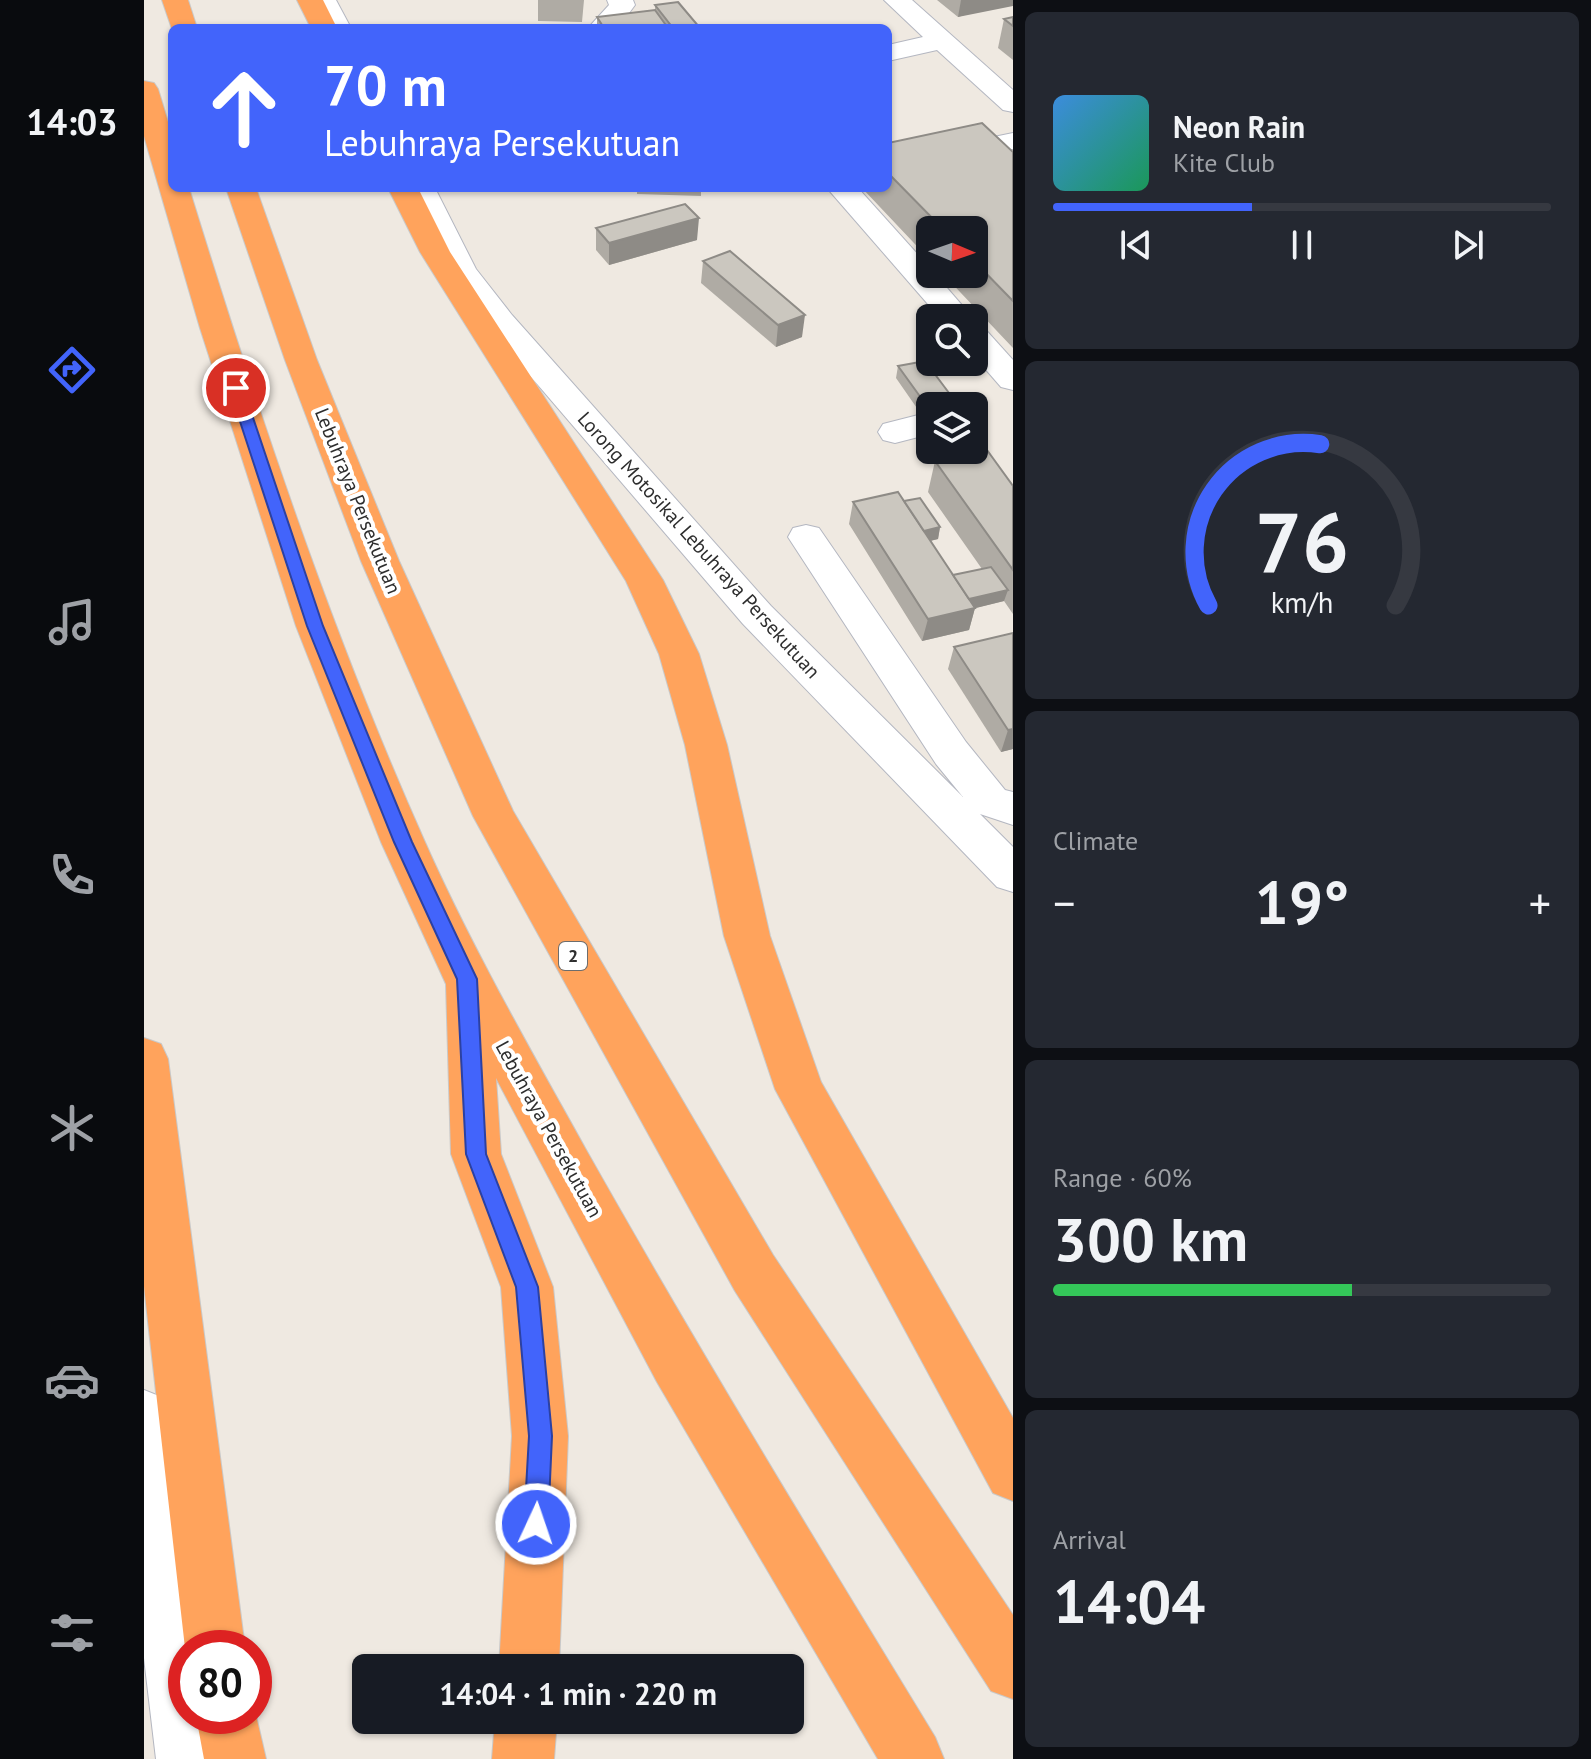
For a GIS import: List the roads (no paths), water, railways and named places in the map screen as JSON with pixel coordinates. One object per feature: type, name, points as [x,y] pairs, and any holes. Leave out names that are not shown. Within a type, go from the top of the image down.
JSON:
[{"type":"highway","points":[[175,0],[183,24]]},
{"type":"highway","points":[[310,0],[322,24]]},
{"type":"highway","points":[[144,89],[168,169]]},
{"type":"highway","name":"Lebuhraya Persekutuan","points":[[175,192],[216,328],[315,626],[403,842],[467,979],[676,1363],[913,1759]]},
{"type":"highway","name":"Lebuhraya Persekutuan","points":[[242,192],[301,360],[380,561],[494,816],[754,1273],[1013,1669]]},
{"type":"highway","points":[[405,192],[435,252],[644,580],[679,654],[706,745],[747,936],[799,1089],[1013,1473]]},
{"type":"highway","points":[[467,979],[476,1154],[527,1287],[540,1436],[530,1654]]},
{"type":"highway","points":[[144,1059],[212,1630]]},
{"type":"highway","points":[[230,1734],[235,1759]]},
{"type":"highway","points":[[523,1759],[525,1734]]},
{"type":"street","points":[[323,0],[336,24]]},
{"type":"street","points":[[607,24],[622,5],[620,0]]},
{"type":"street","points":[[897,0],[1013,104]]},
{"type":"street","points":[[892,52],[943,41]]},
{"type":"street","points":[[892,167],[1000,152]]},
{"type":"street","name":"Lorong Motosikal Lebuhraya Persekutuan","points":[[422,192],[462,271],[501,322],[757,615],[1013,875]]},
{"type":"street","points":[[846,192],[945,304]]},
{"type":"street","points":[[988,352],[1013,380]]},
{"type":"street","points":[[895,432],[916,427]]},
{"type":"street","points":[[975,464],[1013,516]]},
{"type":"street","points":[[806,537],[951,753],[990,801],[1013,809]]},
{"type":"street","points":[[144,1418],[187,1759]]}]
